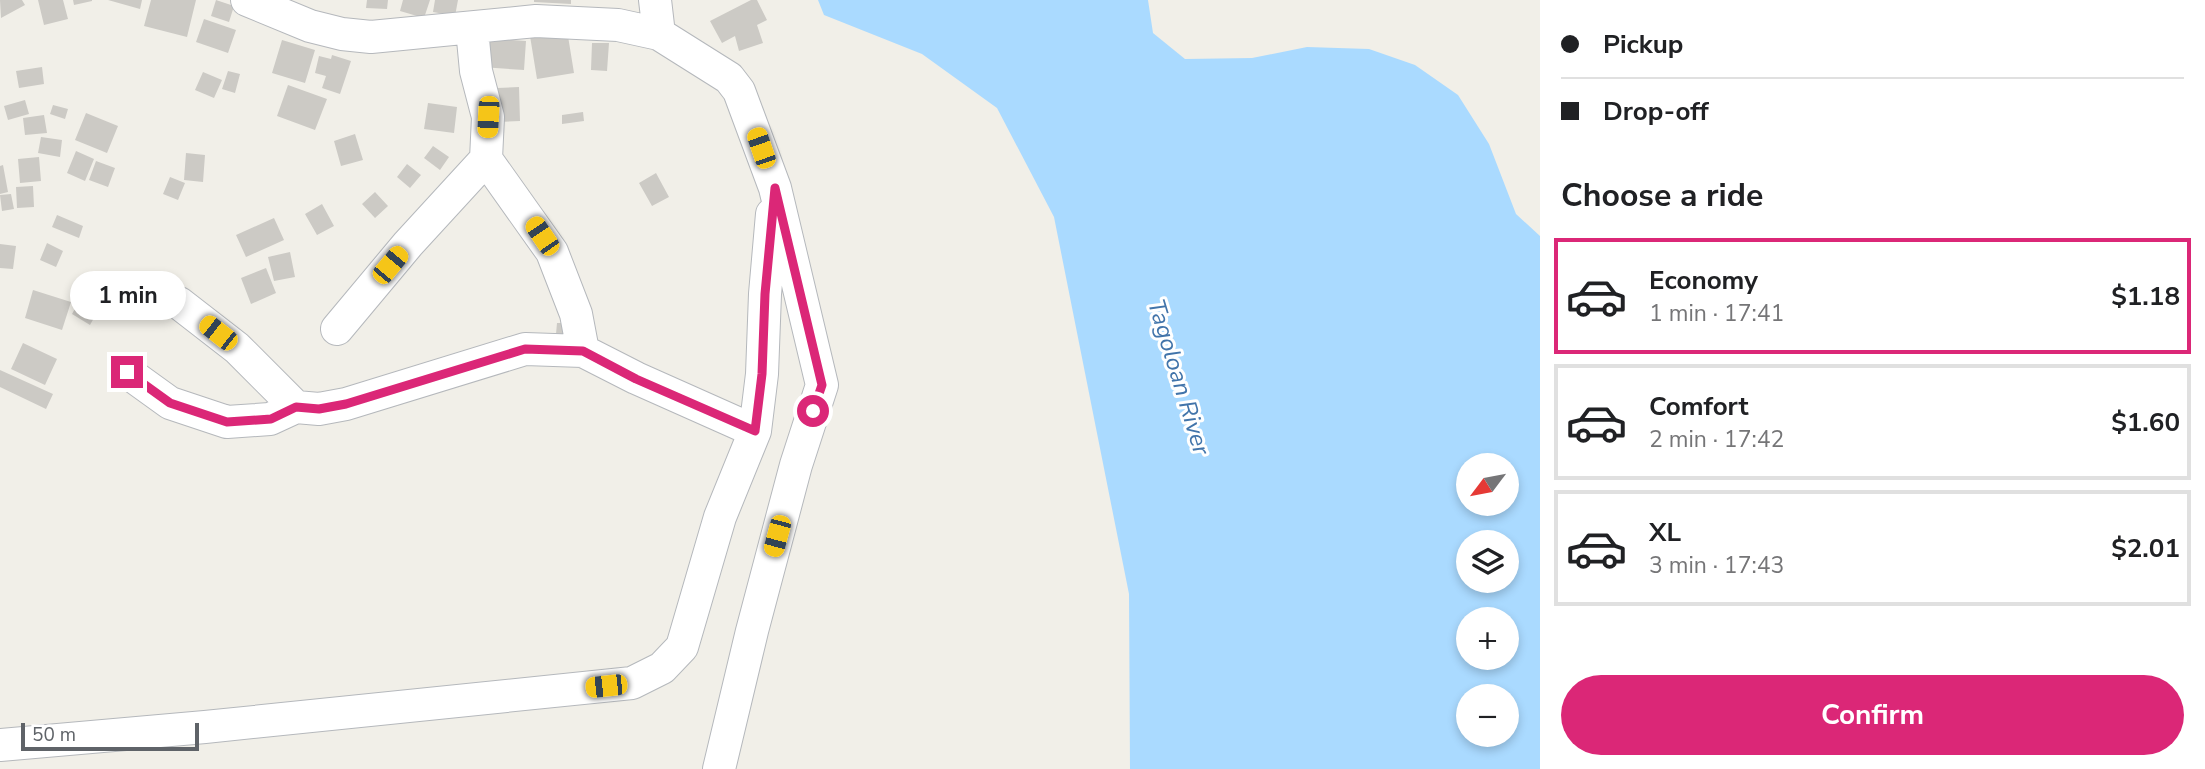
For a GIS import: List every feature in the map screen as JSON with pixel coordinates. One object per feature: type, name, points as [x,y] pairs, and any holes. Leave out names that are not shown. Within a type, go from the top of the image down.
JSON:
[{"type":"street","points":[[247,0],[310,26],[342,34],[371,37],[536,22],[618,25],[659,34],[729,78],[747,107],[775,188],[822,385],[786,503],[719,769]]},
{"type":"street","points":[[655,0],[659,34]]},
{"type":"street","points":[[472,29],[476,71],[488,117],[486,159],[552,252],[576,314],[583,351]]},
{"type":"street","points":[[337,329],[408,244],[486,159]]},
{"type":"street","points":[[0,745],[205,727],[632,683],[662,668],[682,647],[720,517],[755,431],[762,374],[765,294],[775,188]]},
{"type":"street","points":[[180,303],[237,348],[296,407]]},
{"type":"street","points":[[127,372],[170,403],[227,422],[271,419],[296,407],[319,409],[346,404],[525,349],[583,351],[636,379],[755,431]]},
{"type":"water","name":"Tagoloan River","points":[[818,0],[1148,0],[1153,33],[1185,59],[1252,58],[1307,47],[1369,49],[1415,65],[1458,95],[1489,144],[1516,214],[1540,236],[1540,769],[1130,769],[1129,594],[1054,217],[997,108],[922,54],[824,15]]},
{"type":"building","points":[[0,0],[22,0],[25,5],[1,18]]},
{"type":"building","points":[[38,0],[63,0],[68,19],[44,25]]},
{"type":"building","points":[[73,0],[92,0],[92,1],[74,5]]},
{"type":"building","points":[[108,0],[142,0],[140,9]]},
{"type":"building","points":[[151,0],[196,0],[187,37],[144,26]]},
{"type":"building","points":[[216,0],[234,6],[229,22],[211,16]]},
{"type":"building","points":[[367,0],[388,0],[387,9],[366,8]]},
{"type":"building","points":[[403,0],[430,0],[424,18],[400,11]]},
{"type":"building","points":[[435,0],[458,0],[455,16],[433,12]]},
{"type":"building","points":[[571,0],[571,4],[534,2]]},
{"type":"building","points":[[751,0],[757,0],[767,20],[757,25],[763,43],[739,51],[735,36],[722,43],[710,21]]},
{"type":"building","points":[[204,19],[236,30],[228,53],[196,42]]},
{"type":"building","points":[[567,30],[574,73],[537,79],[530,36]]},
{"type":"building","points":[[483,38],[526,41],[524,70],[481,67]]},
{"type":"building","points":[[282,40],[315,50],[305,83],[272,73]]},
{"type":"building","points":[[592,43],[609,43],[607,71],[591,70]]},
{"type":"building","points":[[332,55],[351,61],[340,94],[322,88],[326,76],[315,73],[319,56],[331,59]]},
{"type":"building","points":[[42,67],[44,84],[19,88],[16,71]]},
{"type":"building","points":[[228,71],[240,74],[235,93],[222,89]]},
{"type":"building","points":[[203,72],[222,80],[214,98],[195,90]]},
{"type":"building","points":[[288,85],[327,99],[315,130],[277,116]]},
{"type":"building","points":[[519,87],[520,121],[498,122],[497,88]]},
{"type":"building","points":[[25,100],[29,114],[8,120],[4,106]]},
{"type":"building","points":[[428,103],[457,107],[454,133],[424,129]]},
{"type":"building","points":[[53,105],[68,109],[65,119],[50,114]]},
{"type":"building","points":[[583,112],[584,121],[562,124],[562,115]]},
{"type":"building","points":[[86,113],[118,126],[107,153],[75,140]]},
{"type":"building","points":[[44,115],[47,133],[25,135],[23,118]]},
{"type":"building","points":[[355,134],[363,160],[341,166],[334,141]]},
{"type":"building","points":[[41,137],[62,140],[60,157],[38,153]]},
{"type":"building","points":[[433,146],[449,157],[440,170],[424,158]]},
{"type":"building","points":[[76,151],[94,159],[85,181],[67,173]]},
{"type":"building","points":[[186,153],[205,155],[203,182],[184,180]]},
{"type":"building","points":[[39,157],[41,181],[20,183],[18,159]]},
{"type":"building","points":[[96,161],[115,168],[108,187],[89,180]]},
{"type":"building","points":[[407,164],[421,175],[410,188],[397,177]]},
{"type":"building","points":[[3,165],[8,192],[0,194],[0,166]]},
{"type":"building","points":[[656,173],[669,197],[652,206],[639,183]]},
{"type":"building","points":[[170,177],[185,183],[178,200],[163,194]]},
{"type":"building","points":[[33,186],[34,207],[17,208],[16,187]]},
{"type":"building","points":[[375,192],[388,206],[375,218],[362,204]]},
{"type":"building","points":[[11,194],[14,209],[2,211],[0,195]]},
{"type":"building","points":[[322,204],[334,226],[317,235],[305,214]]},
{"type":"building","points":[[57,215],[83,226],[79,238],[52,227]]},
{"type":"building","points":[[274,218],[284,240],[246,257],[236,235]]},
{"type":"building","points":[[47,243],[63,251],[56,267],[40,260]]},
{"type":"building","points":[[0,244],[16,246],[13,269],[0,268]]},
{"type":"building","points":[[290,252],[295,277],[274,281],[268,257]]},
{"type":"building","points":[[266,268],[276,293],[251,304],[241,278]]},
{"type":"building","points":[[86,289],[104,300],[90,325],[72,314]]},
{"type":"building","points":[[33,290],[71,302],[62,330],[25,318]]},
{"type":"building","points":[[557,323],[570,323],[570,334],[556,334]]},
{"type":"building","points":[[23,343],[57,359],[45,385],[11,369]]},
{"type":"building","points":[[0,370],[53,394],[46,409],[0,387]]},
{"type":"route","points":[[127,372],[170,403],[227,422],[271,419],[296,407],[319,409],[346,404],[525,349],[583,351],[636,379],[755,431],[762,374],[765,294],[775,188],[822,385],[813,411]]}]
